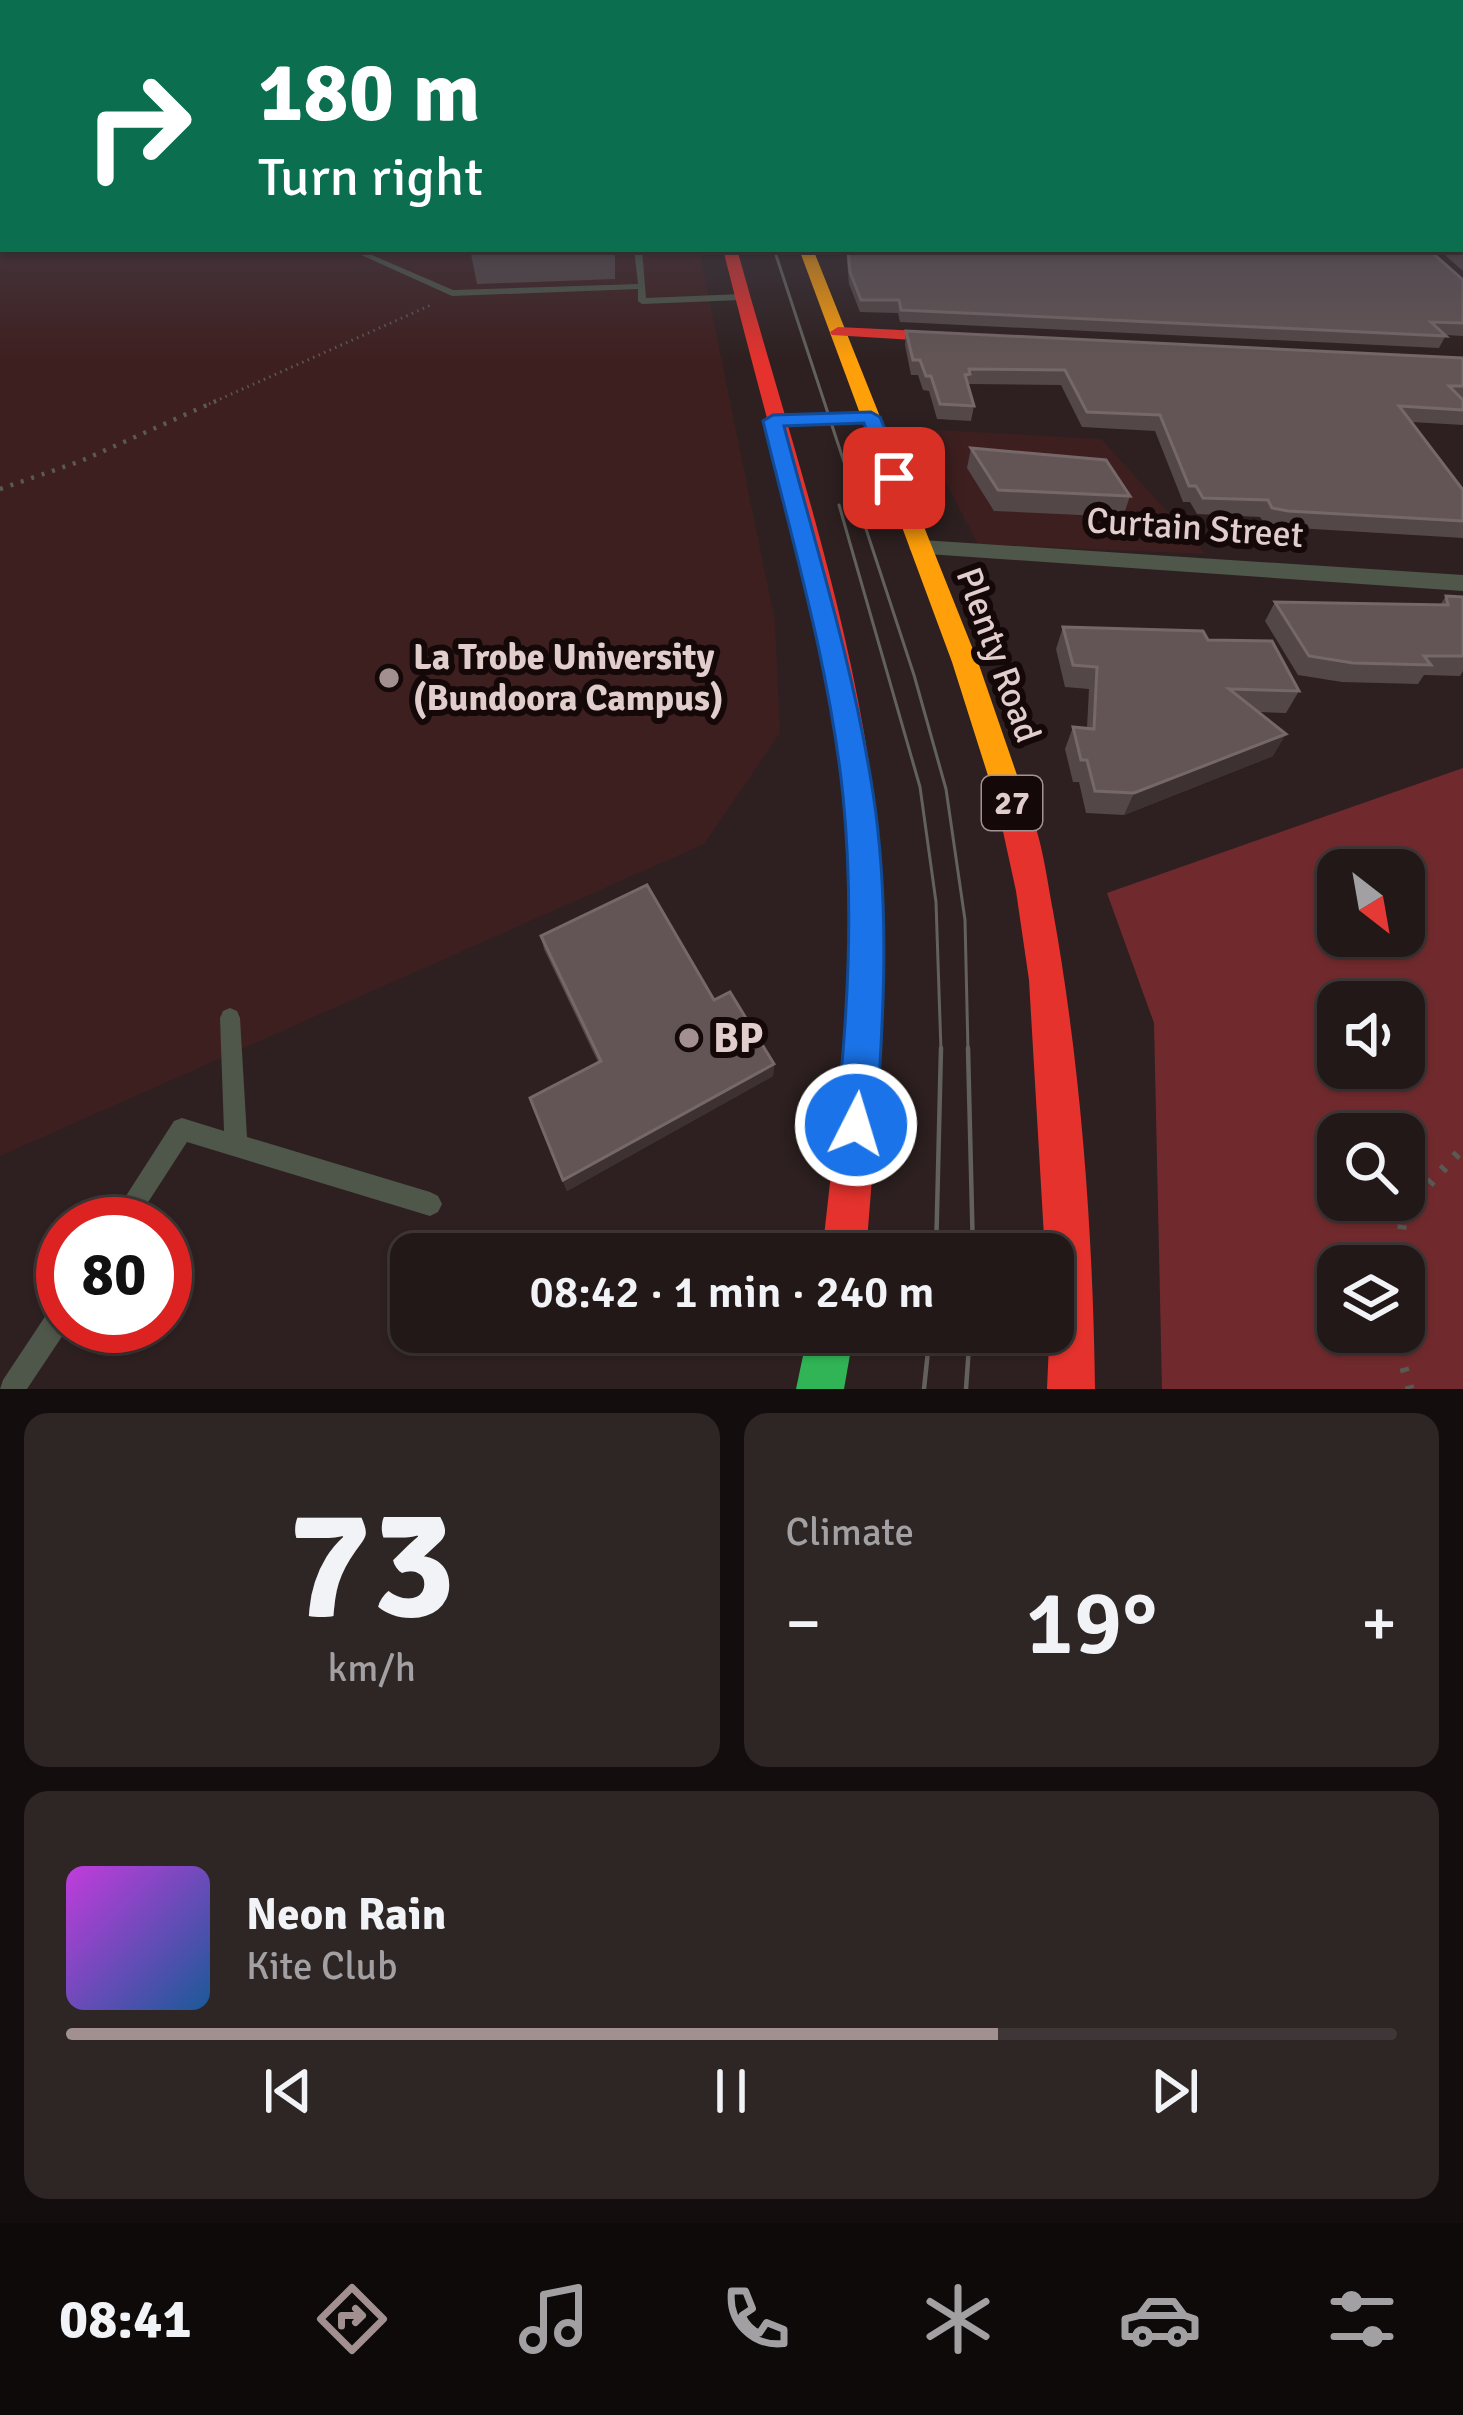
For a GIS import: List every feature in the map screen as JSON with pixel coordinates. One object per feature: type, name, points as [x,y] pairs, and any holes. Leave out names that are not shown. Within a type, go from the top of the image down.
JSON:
[{"type":"main road","points":[[731,252],[833,658],[860,817],[868,995],[846,1233]]},
{"type":"main road","name":"Plenty Road","points":[[807,252],[922,548],[1014,810],[1034,899],[1052,1025],[1072,1335],[1071,1389]]},
{"type":"main road","points":[[838,332],[988,340]]},
{"type":"main road","points":[[773,421],[871,417]]},
{"type":"main road","points":[[820,1389],[827,1353]]},
{"type":"street","name":"Curtain Street","points":[[922,548],[1463,583]]},
{"type":"lane","points":[[359,252],[456,293],[642,286]]},
{"type":"lane","points":[[638,252],[642,301],[741,297]]},
{"type":"lane","points":[[230,1018],[236,1145]]},
{"type":"lane","points":[[138,1197],[182,1129],[430,1204]]},
{"type":"lane","points":[[13,1389],[36,1353]]},
{"type":"path","points":[[0,490],[81,460],[456,293]]},
{"type":"path","points":[[1400,1245],[1404,1210],[1463,1148]]},
{"type":"path","points":[[1400,1353],[1410,1389]]},
{"type":"shaded area","name":"La Trobe University (Bundoora Campus)","points":[[0,252],[700,252],[775,622],[780,733],[704,844],[0,1156]]},
{"type":"shaded area","points":[[918,429],[1101,439],[1206,554],[978,544]]},
{"type":"shaded area","points":[[1463,768],[1463,1389],[1162,1389],[1154,1023],[1107,893]]},
{"type":"building","points":[[848,252],[1431,252],[1463,280],[1463,323],[1431,322],[1446,336],[901,310],[899,300],[861,300]]},
{"type":"building","points":[[906,331],[1463,358],[1463,386],[1449,386],[1463,400],[1463,410],[1399,406],[1463,490],[1463,521],[1288,511],[1272,508],[1268,500],[1203,498],[1196,486],[1189,486],[1160,415],[1087,412],[1065,370],[969,369],[970,374],[965,375],[974,406],[940,404],[931,376],[926,376],[920,360],[913,360]]},
{"type":"building","points":[[971,448],[1106,460],[1130,496],[998,490]]},
{"type":"building","points":[[1446,596],[1463,597],[1463,656],[1424,656],[1431,665],[1353,663],[1309,656],[1275,602],[1448,605]]},
{"type":"building","points":[[1063,627],[1203,631],[1208,640],[1272,641],[1299,691],[1229,689],[1286,734],[1134,793],[1095,791],[1073,727],[1094,729],[1097,667],[1073,665]]},
{"type":"building","points":[[647,885],[714,1000],[730,992],[774,1064],[563,1180],[530,1098],[601,1061],[541,936]]},
{"type":"tram line","points":[[775,252],[914,675],[946,789],[965,920],[968,1051]]},
{"type":"tram line","points":[[839,505],[920,787],[936,902],[941,1050]]},
{"type":"tram line","points":[[968,1048],[972,1233]]},
{"type":"tram line","points":[[937,1233],[941,1050]]},
{"type":"tram line","points":[[924,1389],[928,1353]]},
{"type":"tram line","points":[[966,1389],[969,1353]]},
{"type":"traffic: fast","points":[[773,421],[871,417]]},
{"type":"traffic: fast","points":[[820,1389],[827,1353]]},
{"type":"traffic: slow","points":[[807,252],[965,662],[1012,804]]},
{"type":"traffic: jam","points":[[731,252],[821,591],[859,799],[865,970],[846,1233]]},
{"type":"traffic: jam","points":[[838,332],[963,338]]},
{"type":"traffic: jam","points":[[1012,804],[1033,891],[1051,1025],[1071,1389]]},
{"type":"place","name":"La Trobe University (Bundoora Campus)","points":[[389,678]]},
{"type":"place","name":"BP","points":[[689,1038]]},
{"type":"route","points":[[856,1125],[868,995],[858,796],[833,658],[773,421],[871,417],[894,478]]}]
